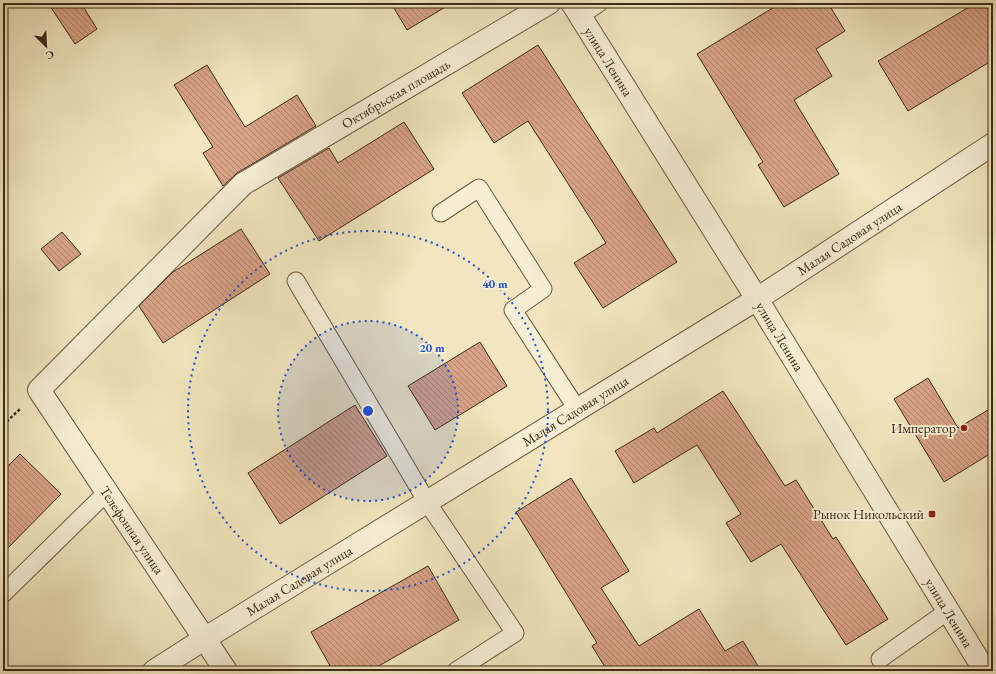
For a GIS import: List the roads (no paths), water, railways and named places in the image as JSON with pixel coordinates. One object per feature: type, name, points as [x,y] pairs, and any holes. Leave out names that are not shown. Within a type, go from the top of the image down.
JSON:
[{"type":"street","name":"Октябрьская площадь","points":[[39,390],[243,184],[549,3]]},
{"type":"street","name":"улица Ленина","points":[[576,9],[757,299],[985,671]]},
{"type":"street","name":"Малая Садовая улица","points":[[154,671],[757,299],[993,144]]},
{"type":"street","name":"Телефонная улица","points":[[39,390],[226,671]]},
{"type":"lane","points":[[576,9],[599,3]]},
{"type":"lane","points":[[441,213],[480,188],[543,289],[512,310],[577,409]]},
{"type":"lane","points":[[296,281],[427,502],[515,634],[456,671]]},
{"type":"lane","points":[[3,594],[107,492]]},
{"type":"lane","points":[[880,659],[948,611]]},
{"type":"place","name":"Император","points":[[964,428]]},
{"type":"place","name":"Рынок Никольский","points":[[932,514]]}]
